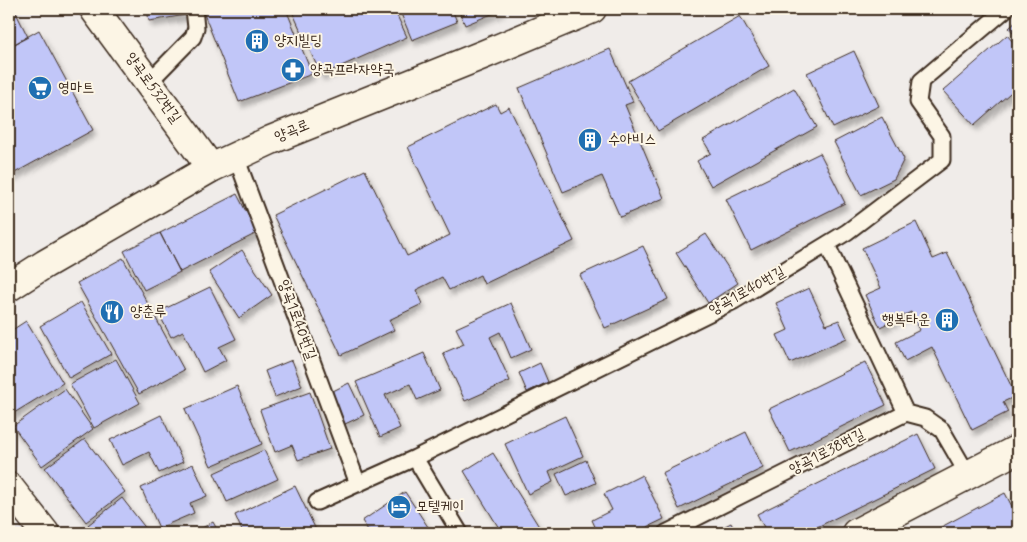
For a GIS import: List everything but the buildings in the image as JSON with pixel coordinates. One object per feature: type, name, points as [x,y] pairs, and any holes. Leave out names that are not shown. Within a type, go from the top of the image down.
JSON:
[{"type":"street","name":"양곡로532번길","points":[[94,9],[212,168]]},
{"type":"street","name":"양곡로","points":[[9,287],[45,264],[212,168],[271,140],[592,9]]},
{"type":"street","points":[[856,533],[1018,449]]},
{"type":"street","points":[[9,487],[45,533]]},
{"type":"lane","points":[[149,82],[193,37],[196,28],[194,9]]},
{"type":"lane","name":"양곡1로40번길","points":[[317,502],[415,458],[734,301],[827,245],[942,160],[942,136],[918,102],[921,81],[1006,9]]},
{"type":"lane","name":"양곡1로40번길","points":[[236,157],[358,484]]},
{"type":"lane","points":[[827,245],[906,413],[924,418],[942,430],[968,475]]},
{"type":"lane","name":"양곡1로38번길","points":[[666,533],[906,413]]},
{"type":"lane","points":[[415,458],[460,533]]},
{"type":"place","name":"양지빌딩","points":[[257,41]]},
{"type":"place","name":"양곡프라자약국","points":[[293,70]]},
{"type":"place","name":"영마트","points":[[40,88]]},
{"type":"place","name":"수아비스","points":[[590,140]]},
{"type":"place","name":"양춘루","points":[[112,312]]},
{"type":"place","name":"행복타운","points":[[947,320]]},
{"type":"place","name":"모텔케이","points":[[399,507]]}]
